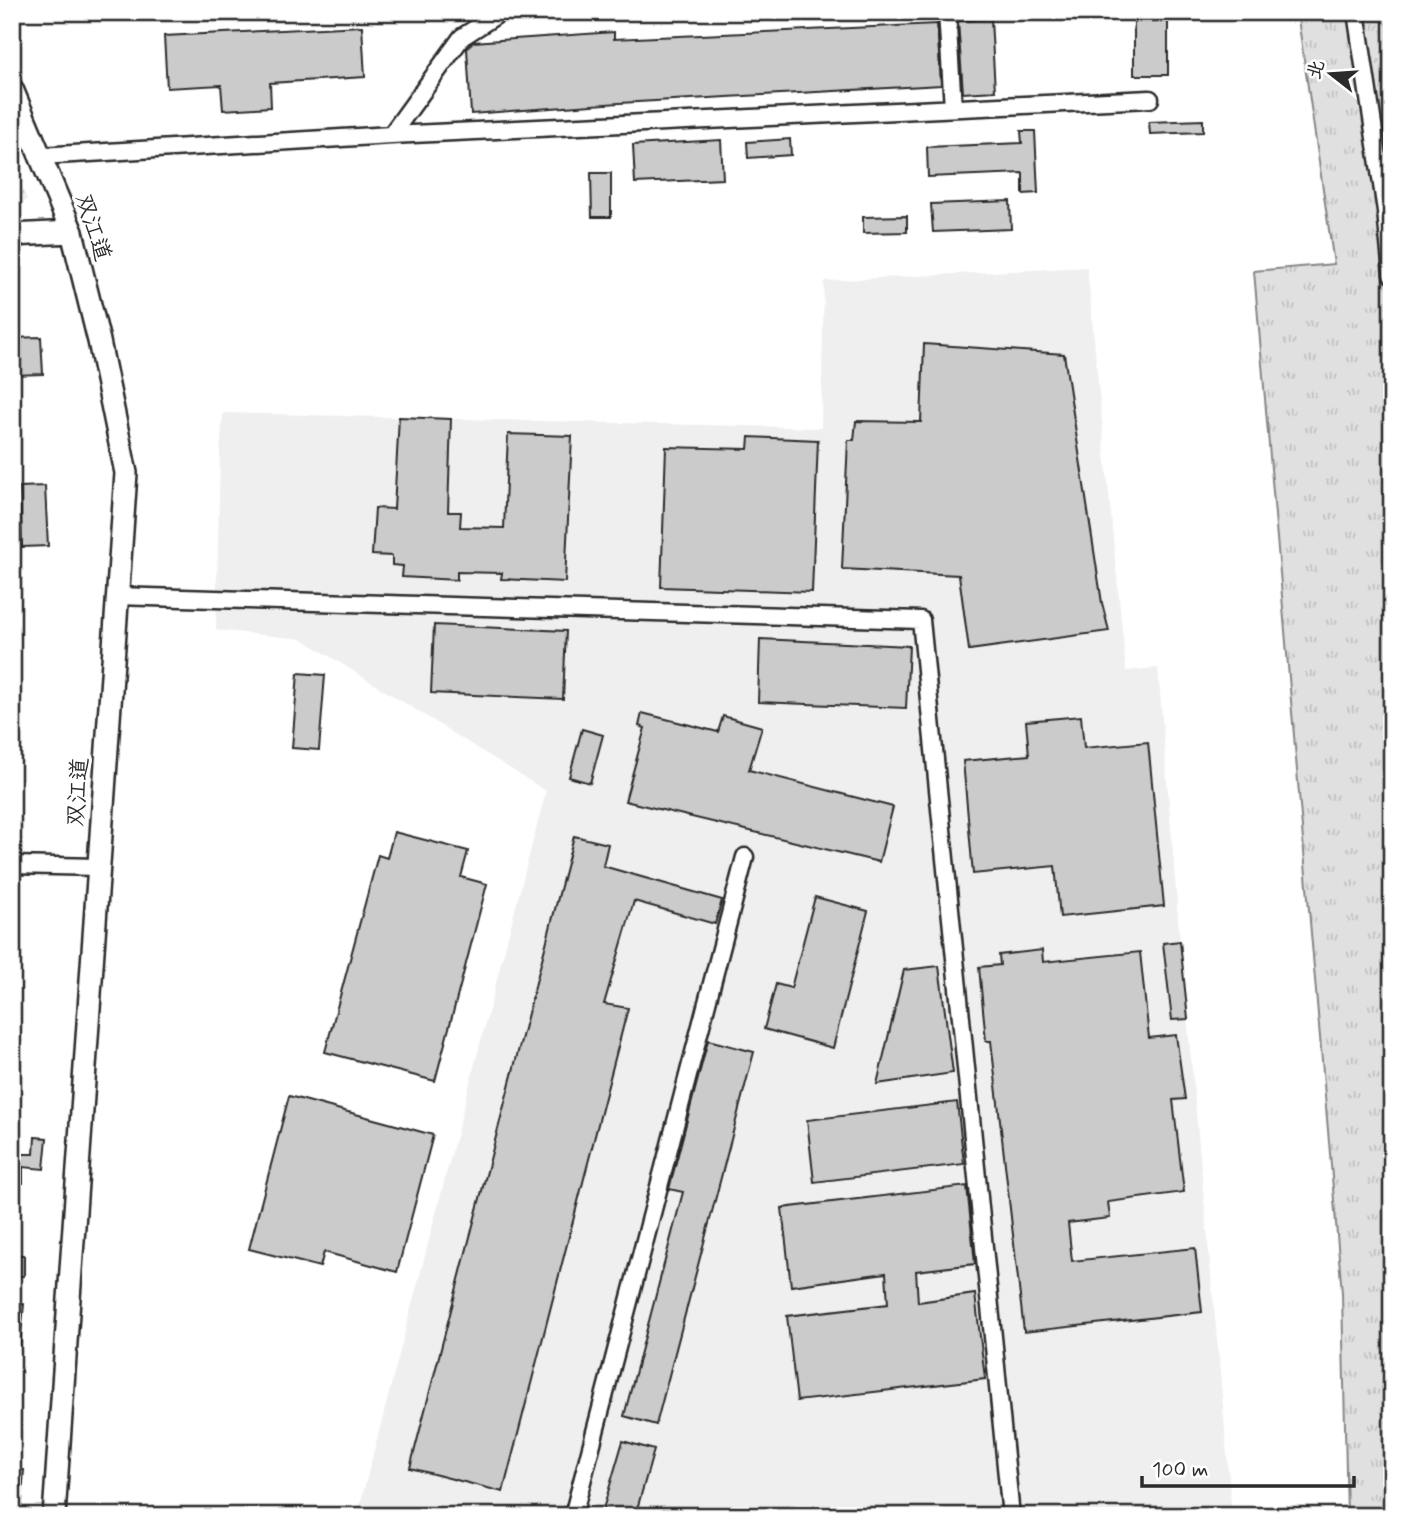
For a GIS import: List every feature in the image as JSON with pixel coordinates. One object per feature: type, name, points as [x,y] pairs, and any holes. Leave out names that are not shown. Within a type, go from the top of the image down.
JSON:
[{"type":"main road","name":"双江道","points":[[12,89],[72,232],[99,341],[126,472],[54,1516]]},
{"type":"main road","points":[[12,235],[72,232]]},
{"type":"street","points":[[391,135],[462,37],[501,12]]},
{"type":"street","points":[[947,12],[953,108]]},
{"type":"street","points":[[1356,12],[1386,211],[1392,275]]},
{"type":"street","points":[[40,156],[391,135],[1150,99]]},
{"type":"street","points":[[116,596],[921,620],[1011,1516]]},
{"type":"street","points":[[573,1516],[745,857]]},
{"type":"street","points":[[12,865],[98,867]]},
{"type":"shaded area","points":[[12,166],[27,199],[12,216]]},
{"type":"shaded area","points":[[1087,267],[1126,671],[1158,668],[1232,1516],[357,1516],[546,791],[302,639],[216,630],[223,413],[821,428],[824,281]]},
{"type":"green space","points":[[1297,12],[1392,12],[1392,1516],[1347,1516],[1342,1293],[1254,271],[1334,264]]},
{"type":"building","points":[[991,19],[995,91],[963,93],[958,21]]},
{"type":"building","points":[[1134,21],[1168,21],[1168,75],[1134,75]]},
{"type":"building","points":[[937,24],[941,85],[471,114],[467,49],[473,42],[614,32],[614,39]]},
{"type":"building","points":[[362,26],[365,77],[270,83],[271,107],[223,110],[221,85],[167,88],[164,36]]},
{"type":"building","points":[[1203,120],[1203,132],[1150,134],[1149,122]]},
{"type":"building","points":[[1021,131],[1035,131],[1038,193],[1023,194],[1023,173],[928,177],[927,147],[1022,143]]},
{"type":"building","points":[[790,139],[791,155],[748,158],[747,142]]},
{"type":"building","points":[[721,140],[723,179],[635,183],[633,145]]},
{"type":"building","points":[[591,173],[611,173],[611,217],[592,217]]},
{"type":"building","points":[[1010,201],[1011,229],[933,232],[931,204]]},
{"type":"building","points":[[907,216],[907,232],[863,233],[863,217]]},
{"type":"building","points":[[41,337],[43,374],[12,375],[12,338]]},
{"type":"building","points":[[924,344],[1064,354],[1102,603],[1109,631],[969,650],[959,575],[842,569],[848,440],[854,440],[856,421],[921,422]]},
{"type":"building","points":[[399,417],[451,419],[448,512],[461,512],[460,527],[504,528],[508,434],[572,436],[565,582],[501,579],[502,573],[457,572],[457,580],[402,577],[403,566],[392,565],[392,556],[372,555],[375,508],[394,509]]},
{"type":"building","points":[[749,437],[818,440],[812,592],[661,587],[666,447],[748,449]]},
{"type":"building","points":[[45,486],[48,546],[22,547],[20,487]]},
{"type":"building","points":[[434,625],[566,631],[563,699],[431,693]]},
{"type":"building","points":[[760,639],[909,646],[906,708],[758,702]]},
{"type":"building","points":[[298,673],[325,675],[319,750],[292,748]]},
{"type":"building","points":[[642,713],[718,732],[723,716],[762,727],[749,770],[893,807],[879,862],[625,801],[645,728],[639,726]]},
{"type":"building","points":[[1081,716],[1084,748],[1148,742],[1164,906],[1060,917],[1055,866],[973,874],[963,761],[1029,755],[1026,721]]},
{"type":"building","points":[[582,729],[603,735],[590,783],[569,777]]},
{"type":"building","points":[[394,832],[468,851],[461,877],[487,884],[435,1081],[325,1052],[378,855],[387,858]]},
{"type":"building","points":[[574,836],[608,844],[603,866],[722,900],[715,924],[634,901],[604,1004],[628,1008],[503,1492],[410,1468]]},
{"type":"building","points":[[815,897],[868,911],[833,1048],[764,1029],[776,984],[791,988]]},
{"type":"building","points":[[1180,941],[1188,1019],[1172,1020],[1163,943]]},
{"type":"building","points":[[1042,950],[1043,962],[1140,952],[1149,1038],[1176,1035],[1185,1099],[1173,1100],[1184,1192],[1108,1202],[1110,1218],[1068,1223],[1072,1261],[1195,1248],[1202,1312],[1024,1332],[991,1041],[986,1041],[979,967],[1000,965],[999,955]]},
{"type":"building","points":[[939,966],[953,1073],[877,1084],[904,970]]},
{"type":"building","points":[[708,1040],[754,1052],[656,1425],[624,1416],[683,1192],[669,1189]]},
{"type":"building","points":[[289,1096],[433,1135],[397,1272],[324,1252],[320,1267],[249,1249]]},
{"type":"building","points":[[957,1102],[964,1164],[814,1182],[807,1120]]},
{"type":"building","points":[[35,1137],[47,1138],[44,1169],[23,1167],[23,1183],[12,1182],[12,1154],[34,1154]]},
{"type":"building","points":[[967,1186],[975,1264],[916,1271],[918,1302],[975,1294],[985,1379],[797,1401],[787,1316],[888,1304],[886,1273],[791,1286],[782,1208]]},
{"type":"building","points":[[12,1255],[24,1255],[24,1276],[12,1276]]},
{"type":"building","points":[[12,1302],[24,1304],[20,1346],[12,1345]]},
{"type":"building","points":[[623,1441],[654,1450],[635,1516],[601,1516]]},
{"type":"building","points":[[12,1469],[24,1470],[21,1509],[12,1509]]}]
